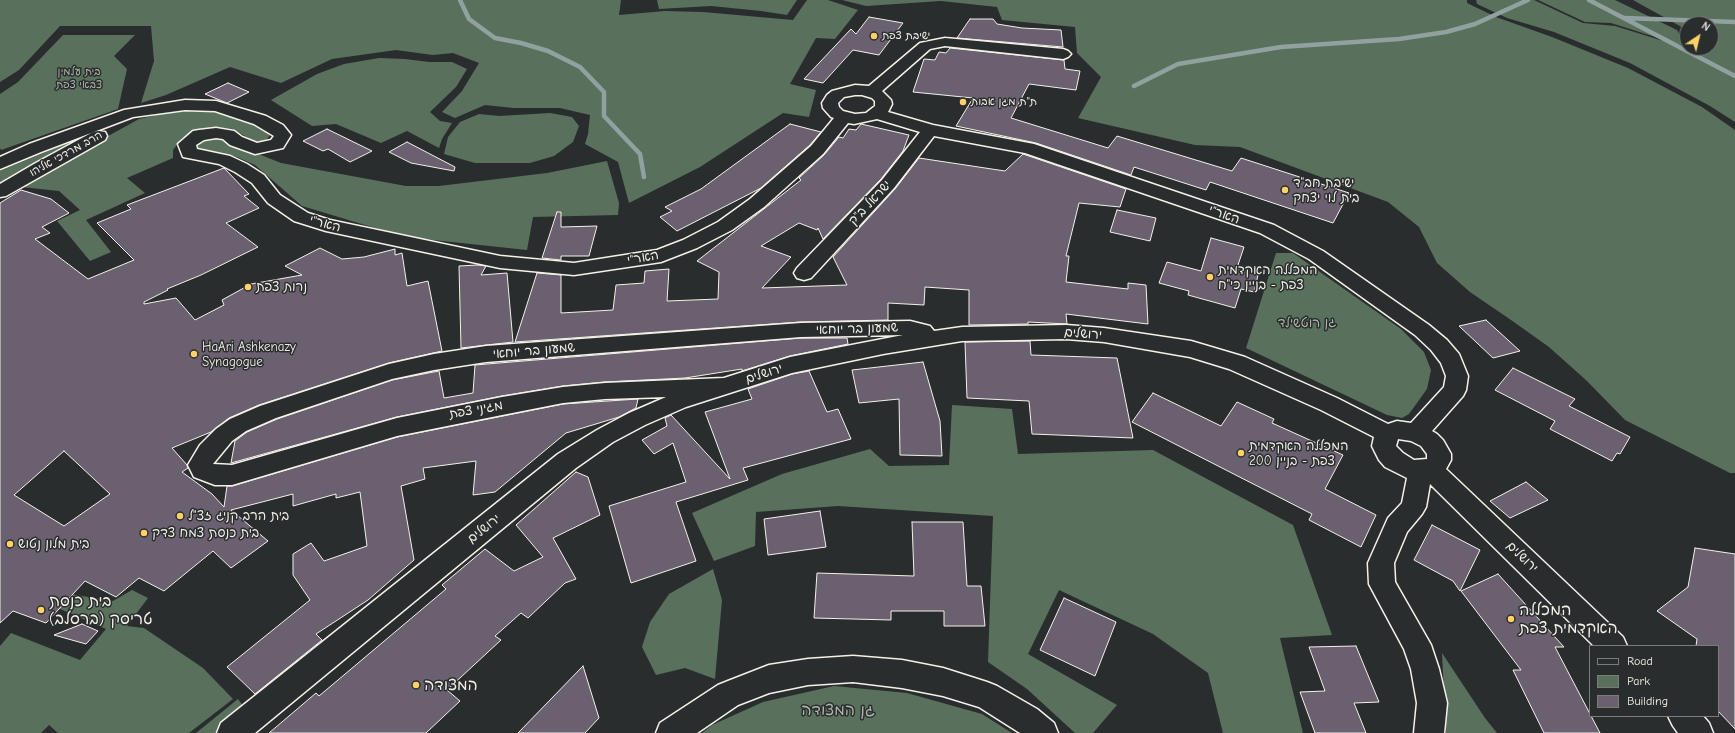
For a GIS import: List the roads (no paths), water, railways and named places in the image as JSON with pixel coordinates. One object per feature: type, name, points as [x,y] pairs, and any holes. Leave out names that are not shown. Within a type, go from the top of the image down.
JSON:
[{"type":"street","points":[[872,92],[925,46],[935,43],[945,42],[1063,54]]},
{"type":"street","points":[[855,90],[872,92],[882,100],[884,104],[882,110],[877,114],[863,118],[844,117],[837,114],[831,108],[830,103],[838,94],[855,90]]},
{"type":"street","name":"האר\"י","points":[[0,164],[42,146],[130,114],[185,105],[216,106],[260,120],[277,129],[284,135],[277,144],[255,149],[236,141],[228,135],[216,133],[199,135],[188,144],[189,153],[224,160],[241,168],[258,179],[274,199],[309,221],[500,262],[574,269],[661,256],[690,244],[724,226],[757,203],[793,172],[816,150],[844,117]]},
{"type":"street","name":"הרב מרדכי אליהו","points":[[0,192],[40,168],[117,126],[130,114]]},
{"type":"street","name":"האר\"י","points":[[877,114],[930,130],[1028,148],[1076,163],[1267,229],[1316,255],[1422,330],[1439,345],[1451,360],[1457,376],[1456,390],[1416,433]]},
{"type":"street","name":"ישראל ב\"ק","points":[[804,273],[888,184],[930,130]]},
{"type":"street","name":"שמעון בר יוחאי","points":[[232,476],[215,475],[203,470],[200,465],[208,452],[224,435],[238,425],[268,412],[327,391],[389,372],[434,362],[486,354],[801,330],[910,328],[922,331],[926,335],[927,339]]},
{"type":"street","name":"ירושלים","points":[[232,733],[567,461],[605,436],[637,419],[678,402],[790,365],[883,346],[927,339],[989,333],[1066,332],[1104,335],[1192,349],[1237,364],[1280,381],[1330,404],[1388,434]]},
{"type":"street","name":"מגיני צפת","points":[[232,476],[397,427],[502,406],[563,395],[605,391],[727,386]]},
{"type":"street","points":[[1398,430],[1416,433],[1429,440],[1435,447],[1439,454],[1439,460],[1436,466],[1425,470],[1410,469],[1387,453],[1384,446],[1384,440],[1388,434],[1398,430]]},
{"type":"street","points":[[1425,470],[1413,507],[1397,526],[1381,563],[1382,584],[1417,645],[1425,669],[1432,703],[1429,733]]},
{"type":"street","name":"ירושלים","points":[[1425,470],[1612,645]]},
{"type":"street","points":[[671,733],[728,695],[769,679],[808,672],[853,669],[902,674],[936,681],[987,696],[1026,719],[1043,733]]},
{"type":"street","points":[[1684,717],[1698,733]]},
{"type":"waterway","points":[[460,0],[469,19],[495,38],[521,43],[548,51],[580,67],[604,92],[604,116],[640,154],[644,177]]},
{"type":"waterway","points":[[1134,86],[1178,64],[1281,47],[1399,39],[1446,32],[1475,24],[1528,0]]},
{"type":"waterway","points":[[1589,0],[1735,76]]},
{"type":"waterway","points":[[1625,18],[1735,22]]},
{"type":"place","name":"ישיבת צפת","points":[[874,36]]},
{"type":"place","name":"ת\"ת מגן אבות","points":[[963,102]]},
{"type":"place","name":"ישיבת חב\"ד בית לוי יצחק","points":[[1285,190]]},
{"type":"place","name":"המכללה האקדמית צפת - בניין כי\"ח","points":[[1210,277]]},
{"type":"place","name":"נרות צפת","points":[[248,287]]},
{"type":"place","name":"HaAri Ashkenazy Synagogue","points":[[194,354]]},
{"type":"place","name":"המכללה האקדמית צפת - בניין 200","points":[[1241,453]]},
{"type":"place","name":"בית הרב קניג זצ\"ל","points":[[180,516]]},
{"type":"place","name":"בית כנסת צמח צדק","points":[[144,533]]},
{"type":"place","name":"בית מלון נטוש","points":[[10,544]]},
{"type":"place","name":"בית כנסת טריסק (ברסלב)","points":[[41,610]]},
{"type":"place","name":"המכללה האקדמית צפת","points":[[1511,619]]},
{"type":"place","name":"המצודה","points":[[416,685]]},
{"type":"park label","name":"בית עלמין צבאי צפת","points":[[79,78]]},
{"type":"park label","name":"גן רוטשילד","points":[[1307,323]]},
{"type":"park label","name":"גן המצודה","points":[[838,710]]}]
